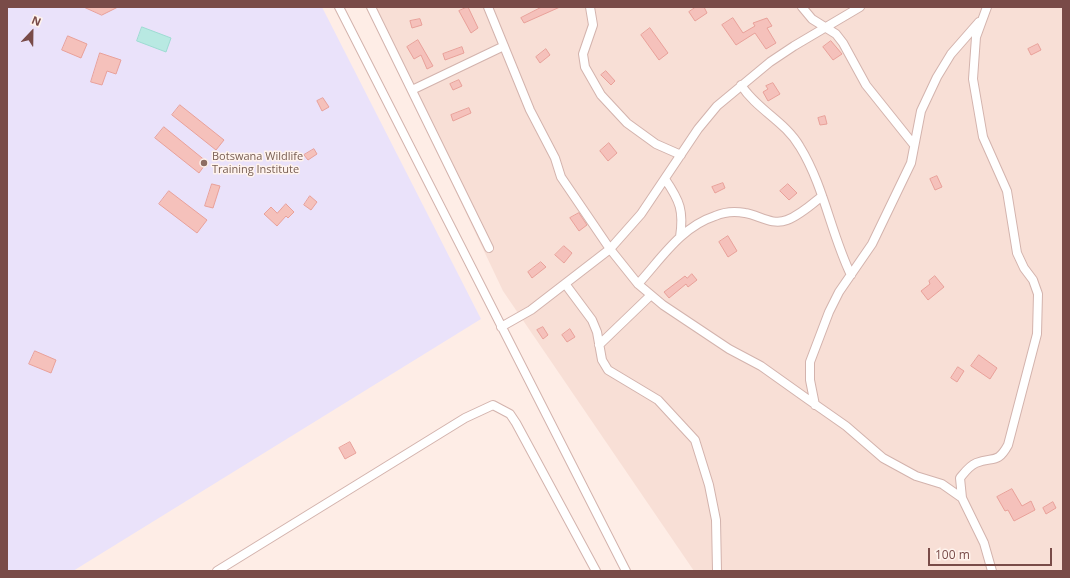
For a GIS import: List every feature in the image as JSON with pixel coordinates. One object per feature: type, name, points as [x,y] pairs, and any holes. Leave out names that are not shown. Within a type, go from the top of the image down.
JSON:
[{"type":"street","points":[[339,7],[626,571]]},
{"type":"street","points":[[371,7],[490,248]]},
{"type":"street","points":[[488,7],[530,110],[555,158],[562,177],[610,249],[638,284],[651,295],[729,349],[761,366],[846,426],[883,458],[916,476],[942,484],[962,498]]},
{"type":"street","points":[[590,7],[594,25],[584,54],[585,67],[601,95],[627,123],[656,144],[681,155]]},
{"type":"street","points":[[802,7],[812,19],[836,34],[866,85],[914,145]]},
{"type":"street","points":[[501,327],[531,310],[566,285],[610,249],[641,214],[707,117],[741,85],[794,46],[860,7]]},
{"type":"street","points":[[987,7],[976,37],[973,79],[983,137],[1007,191],[1018,253],[1024,268],[1033,280],[1038,294],[1036,334],[1008,445],[1002,456],[990,461],[977,462],[967,469],[960,478],[962,498],[984,543],[992,571]]},
{"type":"street","points":[[815,405],[810,380],[810,362],[829,312],[839,292],[872,244],[911,163],[921,111],[937,77],[951,54],[981,20]]},
{"type":"street","points":[[412,90],[504,46]]},
{"type":"street","points":[[741,85],[748,95],[789,131],[811,166],[841,255],[851,275]]},
{"type":"street","points":[[665,179],[681,206],[682,218],[680,237]]},
{"type":"street","points":[[638,284],[680,237],[698,222],[716,215],[731,212],[746,213],[770,222],[785,221],[800,213],[822,196]]},
{"type":"street","points":[[566,285],[592,320],[597,332],[602,360],[608,370],[658,400],[695,440],[709,485],[716,520],[716,571]]},
{"type":"street","points":[[599,345],[651,295]]},
{"type":"street","points":[[217,571],[465,418],[493,405],[510,414],[516,423],[596,571]]},
{"type":"shaded area","name":"Botswana Wildlife Training Institute","points":[[7,7],[322,7],[481,319],[73,571],[7,571]]},
{"type":"shaded area","points":[[368,7],[1063,7],[1063,571],[694,571],[503,291]]},
{"type":"water","points":[[142,27],[171,38],[166,52],[137,41]]},
{"type":"building","points":[[84,7],[118,7],[102,15]]},
{"type":"building","points":[[468,7],[478,28],[471,33],[459,11]]},
{"type":"building","points":[[542,7],[560,7],[524,23],[521,18]]},
{"type":"building","points":[[696,7],[704,7],[707,13],[695,21],[689,12]]},
{"type":"building","points":[[733,18],[743,33],[755,26],[753,23],[767,18],[772,26],[767,28],[776,43],[766,49],[755,33],[736,45],[722,25]]},
{"type":"building","points":[[420,19],[422,25],[412,28],[410,21]]},
{"type":"building","points":[[650,28],[668,53],[659,60],[641,35]]},
{"type":"building","points":[[68,36],[87,44],[81,58],[62,50]]},
{"type":"building","points":[[418,40],[433,66],[427,69],[421,55],[414,59],[407,47]]},
{"type":"building","points":[[831,41],[842,54],[833,60],[823,47]]},
{"type":"building","points":[[1038,44],[1041,50],[1031,55],[1028,49]]},
{"type":"building","points":[[462,47],[464,53],[445,60],[443,54]]},
{"type":"building","points":[[546,49],[550,55],[540,63],[536,57]]},
{"type":"building","points":[[100,53],[121,60],[116,74],[107,71],[102,85],[91,82]]},
{"type":"building","points":[[606,71],[615,81],[611,85],[601,75]]},
{"type":"building","points":[[459,80],[462,86],[453,90],[450,84]]},
{"type":"building","points":[[773,83],[780,94],[768,101],[763,92],[768,89],[766,86]]},
{"type":"building","points":[[323,98],[329,107],[322,111],[317,101]]},
{"type":"building","points":[[180,105],[224,140],[216,150],[172,115]]},
{"type":"building","points":[[469,108],[471,113],[453,121],[451,115]]},
{"type":"building","points":[[825,116],[827,124],[820,125],[818,118]]},
{"type":"building","points":[[164,127],[207,162],[199,173],[155,138]]},
{"type":"building","points":[[609,143],[617,153],[608,161],[600,151]]},
{"type":"building","points":[[314,149],[317,154],[308,160],[304,155]]},
{"type":"building","points":[[937,176],[942,187],[935,190],[930,179]]},
{"type":"building","points":[[723,183],[725,188],[715,193],[712,187]]},
{"type":"building","points":[[212,184],[220,186],[213,208],[205,206]]},
{"type":"building","points":[[788,184],[797,193],[789,200],[780,191]]},
{"type":"building","points":[[169,191],[207,220],[197,233],[159,204]]},
{"type":"building","points":[[310,196],[317,202],[311,210],[304,205]]},
{"type":"building","points":[[286,204],[294,212],[288,218],[286,216],[277,226],[264,214],[271,207],[277,213]]},
{"type":"building","points":[[579,213],[587,225],[579,231],[570,218]]},
{"type":"building","points":[[728,236],[737,251],[728,257],[719,242]]},
{"type":"building","points":[[564,246],[572,253],[564,263],[555,255]]},
{"type":"building","points":[[541,262],[546,267],[532,278],[528,272]]},
{"type":"building","points":[[692,274],[697,280],[688,287],[686,284],[669,298],[664,292],[685,276],[687,278]]},
{"type":"building","points":[[935,276],[944,287],[928,300],[921,291],[930,284],[929,281]]},
{"type":"building","points":[[543,327],[548,335],[543,339],[537,330]]},
{"type":"building","points":[[570,329],[575,337],[567,342],[562,335]]},
{"type":"building","points":[[35,351],[56,360],[51,373],[29,364]]},
{"type":"building","points":[[979,355],[997,368],[990,379],[971,366]]},
{"type":"building","points":[[958,367],[964,371],[957,382],[951,378]]},
{"type":"building","points":[[350,442],[356,453],[345,459],[339,448]]},
{"type":"building","points":[[1012,489],[1022,506],[1031,501],[1035,510],[1014,521],[1008,510],[1005,511],[997,497]]},
{"type":"building","points":[[1053,502],[1056,508],[1046,514],[1043,508]]},
{"type":"place","name":"Botswana Wildlife Training Institute","points":[[204,163]]}]
